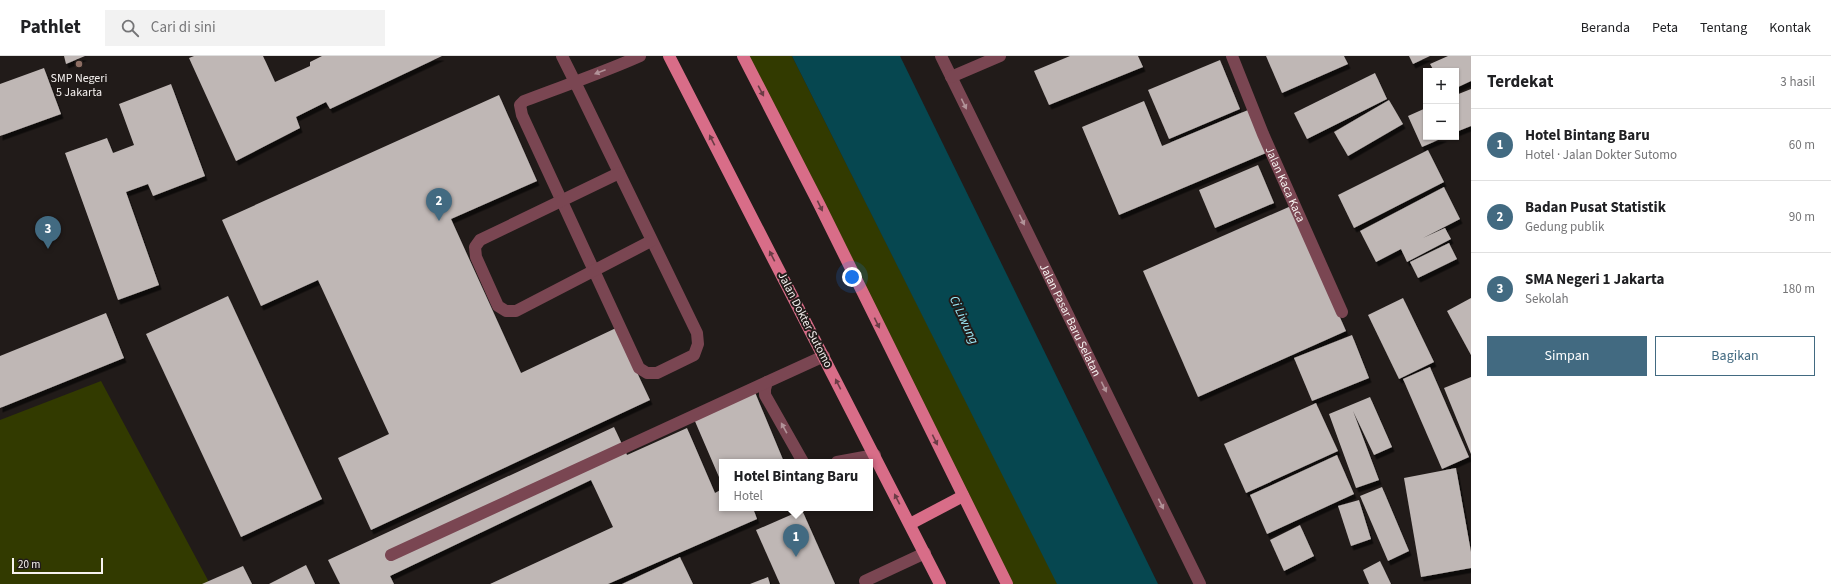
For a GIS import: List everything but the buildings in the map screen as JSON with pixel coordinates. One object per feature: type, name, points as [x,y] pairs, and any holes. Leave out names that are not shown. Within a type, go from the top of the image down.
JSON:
[{"type":"main road","name":"Jalan Dokter Sutomo","points":[[669,56],[940,584]]},
{"type":"main road","points":[[743,56],[812,191],[1006,584]]},
{"type":"main road","points":[[910,524],[963,496]]},
{"type":"street","points":[[562,56],[575,82],[619,173],[651,241],[697,333],[698,344],[694,356],[657,373],[647,373],[639,368],[561,202],[522,114],[520,105],[524,101],[575,82],[640,56]]},
{"type":"street","name":"Jalan Pasar Baru Selatan","points":[[941,56],[1200,584]]},
{"type":"street","points":[[951,77],[1000,56]]},
{"type":"street","name":"Jalan Kaca Kaca","points":[[1232,56],[1263,134],[1342,312]]},
{"type":"street","points":[[619,173],[480,240],[475,247],[476,256],[498,306],[506,311],[516,311],[651,241]]},
{"type":"street","points":[[392,555],[824,356]]},
{"type":"street","points":[[767,382],[765,395],[801,459]]},
{"type":"street","points":[[853,459],[875,455]]},
{"type":"street","points":[[865,581],[925,553]]},
{"type":"green space","points":[[741,56],[792,56],[1058,584],[1007,584]]},
{"type":"green space","points":[[101,381],[210,584],[0,584],[0,420]]},
{"type":"water","name":"Ci Liwung","points":[[792,56],[900,56],[1158,584],[1057,584]]},
{"type":"place","name":"SMP Negeri 5 Jakarta","points":[[79,64]]},
{"type":"place","name":"Badan Pusat Statistik","points":[[439,221]]},
{"type":"place","name":"SMA Negeri 1 Jakarta","points":[[48,249]]},
{"type":"place","name":"Hotel Bintang Baru","points":[[796,557]]}]
